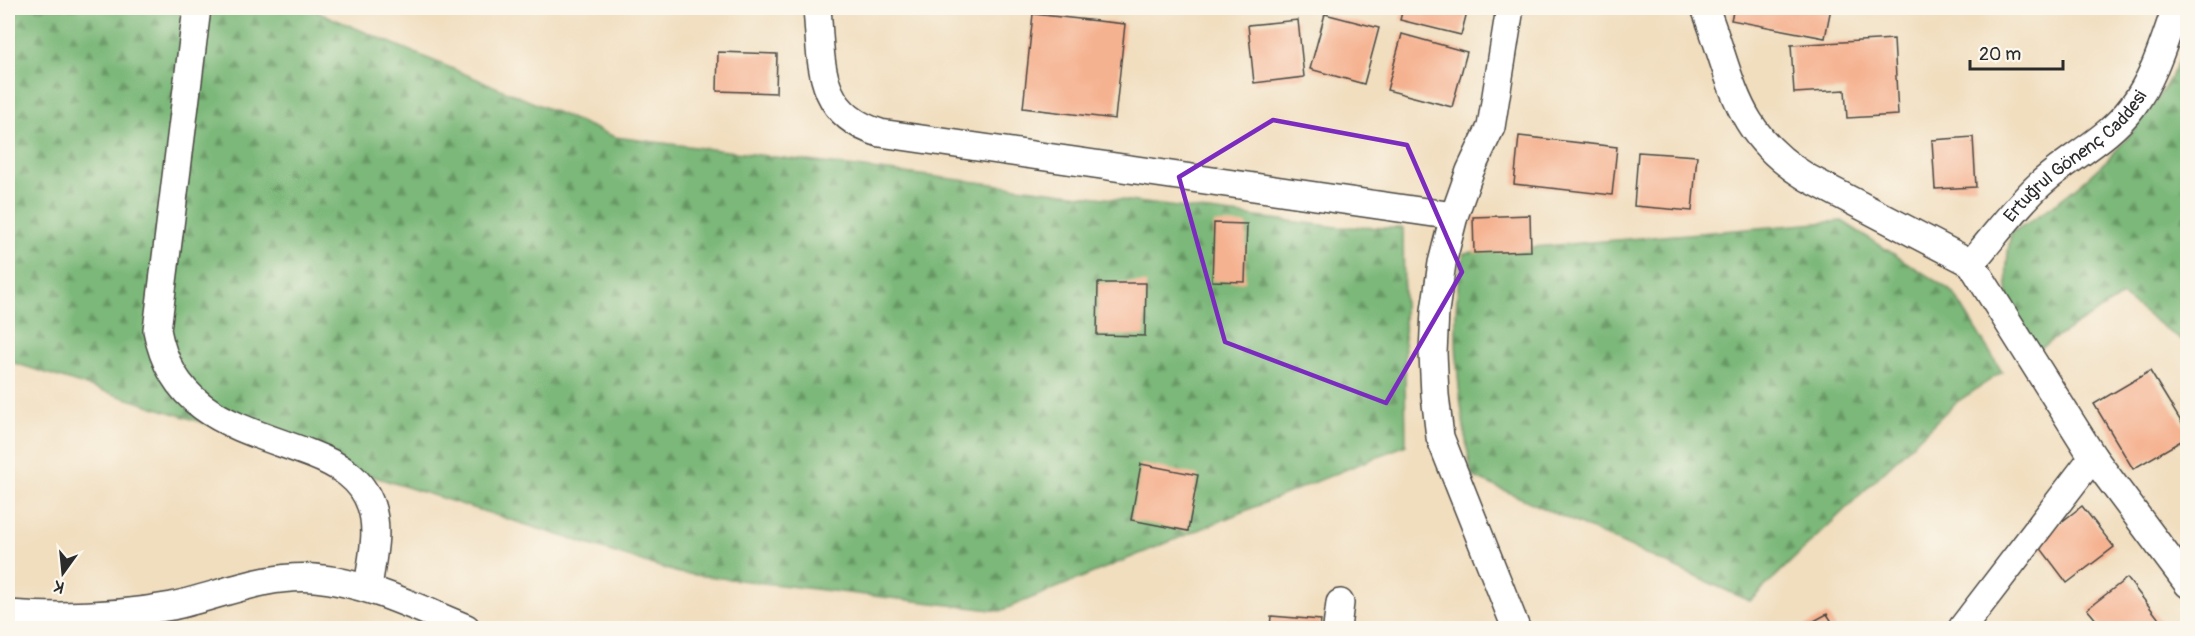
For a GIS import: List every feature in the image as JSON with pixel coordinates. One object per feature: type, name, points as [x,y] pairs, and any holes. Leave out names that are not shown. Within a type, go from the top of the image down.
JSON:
[{"type":"street","points":[[197,8],[157,330],[160,348],[176,381],[201,407],[216,417],[331,462],[355,480],[368,498],[374,519],[375,534],[368,588]]},
{"type":"street","points":[[817,8],[824,82],[837,108],[864,128],[880,133],[1454,216]]},
{"type":"street","points":[[1510,8],[1491,127],[1470,171],[1454,216],[1442,263],[1435,311],[1433,352],[1440,437],[1516,628]]},
{"type":"street","points":[[1705,8],[1736,99],[1758,137],[1790,167],[1808,178],[1971,263],[2093,457],[2187,584]]},
{"type":"street","name":"Ertuğrul Gönenç Caddesi","points":[[1971,263],[2037,187],[2075,155],[2103,136],[2131,109],[2154,70],[2176,8]]},
{"type":"street","points":[[1962,628],[2093,457]]},
{"type":"street","points":[[8,614],[80,616],[124,613],[217,596],[262,581],[312,578],[368,588],[466,628]]},
{"type":"highlighted area","points":[[1273,120],[1407,145],[1462,272],[1386,403],[1225,342],[1179,177]]},
{"type":"green space","points":[[8,8],[308,8],[615,137],[1337,227],[1403,228],[1406,445],[1000,611],[679,573],[8,361]]},
{"type":"green space","points":[[2187,42],[2187,345],[2122,296],[2032,353],[2007,292],[2008,250],[2011,233],[2065,196],[2115,152],[2156,100]]},
{"type":"green space","points":[[1842,221],[1953,292],[2002,372],[1954,404],[1750,601],[1472,476],[1457,364],[1456,306],[1464,253]]},
{"type":"building","points":[[1403,8],[1468,8],[1461,35],[1400,20]]},
{"type":"building","points":[[1734,8],[1831,8],[1825,38],[1731,20]]},
{"type":"building","points":[[1033,14],[1125,24],[1115,119],[1023,108]]},
{"type":"building","points":[[1325,14],[1379,28],[1364,84],[1310,69]]},
{"type":"building","points":[[1298,20],[1304,77],[1254,83],[1248,25]]},
{"type":"building","points":[[1402,34],[1467,52],[1452,107],[1387,90]]},
{"type":"building","points":[[1894,39],[1898,115],[1847,118],[1845,90],[1794,93],[1791,45]]},
{"type":"building","points":[[718,52],[777,54],[776,93],[717,91]]},
{"type":"building","points":[[1519,136],[1617,147],[1612,195],[1514,184]]},
{"type":"building","points":[[1973,137],[1976,187],[1935,189],[1932,140]]},
{"type":"building","points":[[1638,152],[1697,156],[1692,211],[1634,206]]},
{"type":"building","points":[[1530,215],[1531,251],[1474,253],[1473,217]]},
{"type":"building","points":[[1214,223],[1247,224],[1245,282],[1212,281]]},
{"type":"building","points":[[1098,283],[1146,283],[1145,336],[1097,335]]},
{"type":"building","points":[[2150,371],[2188,433],[2188,437],[2133,469],[2094,404]]},
{"type":"building","points":[[1141,464],[1198,475],[1188,531],[1131,520]]},
{"type":"building","points":[[2082,506],[2114,547],[2067,583],[2036,542]]},
{"type":"building","points":[[2127,578],[2166,628],[2103,628],[2087,609]]},
{"type":"building","points":[[1827,614],[1836,628],[1801,628]]},
{"type":"building","points":[[1271,616],[1321,620],[1320,628],[1270,628]]}]
